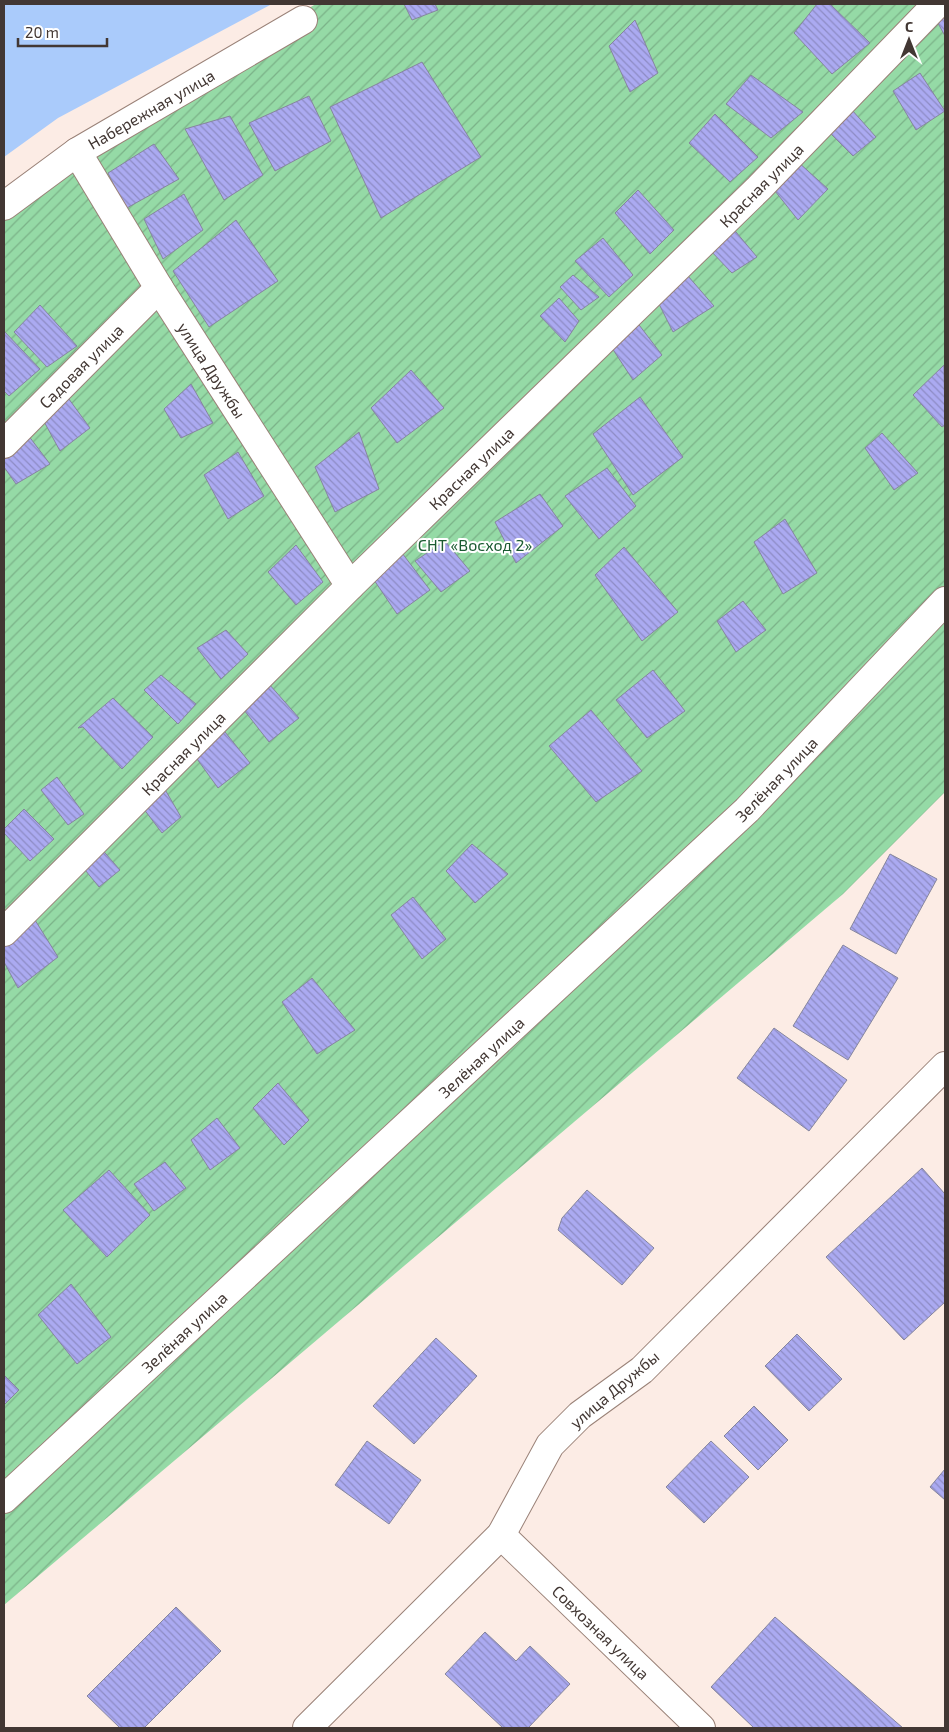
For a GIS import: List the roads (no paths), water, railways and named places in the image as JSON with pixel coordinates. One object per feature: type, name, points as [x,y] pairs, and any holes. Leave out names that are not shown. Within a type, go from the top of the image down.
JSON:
[{"type":"street","name":"Красная улица","points":[[4,932],[350,586],[759,188],[937,4]]},
{"type":"street","name":"Набережная улица","points":[[4,206],[77,152],[303,20]]},
{"type":"street","name":"улица Дружбы","points":[[77,152],[159,288],[350,586]]},
{"type":"street","name":"Садовая улица","points":[[4,444],[159,288]]},
{"type":"street","name":"Зелёная улица","points":[[4,1499],[747,810],[945,601]]},
{"type":"street","name":"улица Дружбы","points":[[307,1728],[501,1535],[550,1444],[580,1415],[642,1370],[945,1066]]},
{"type":"street","name":"Совхозная улица","points":[[501,1535],[701,1728]]},
{"type":"water","points":[[4,4],[272,4],[58,118],[4,157]]},
{"type":"park label","name":"СНТ «Восход 2»","points":[[475,544]]}]
